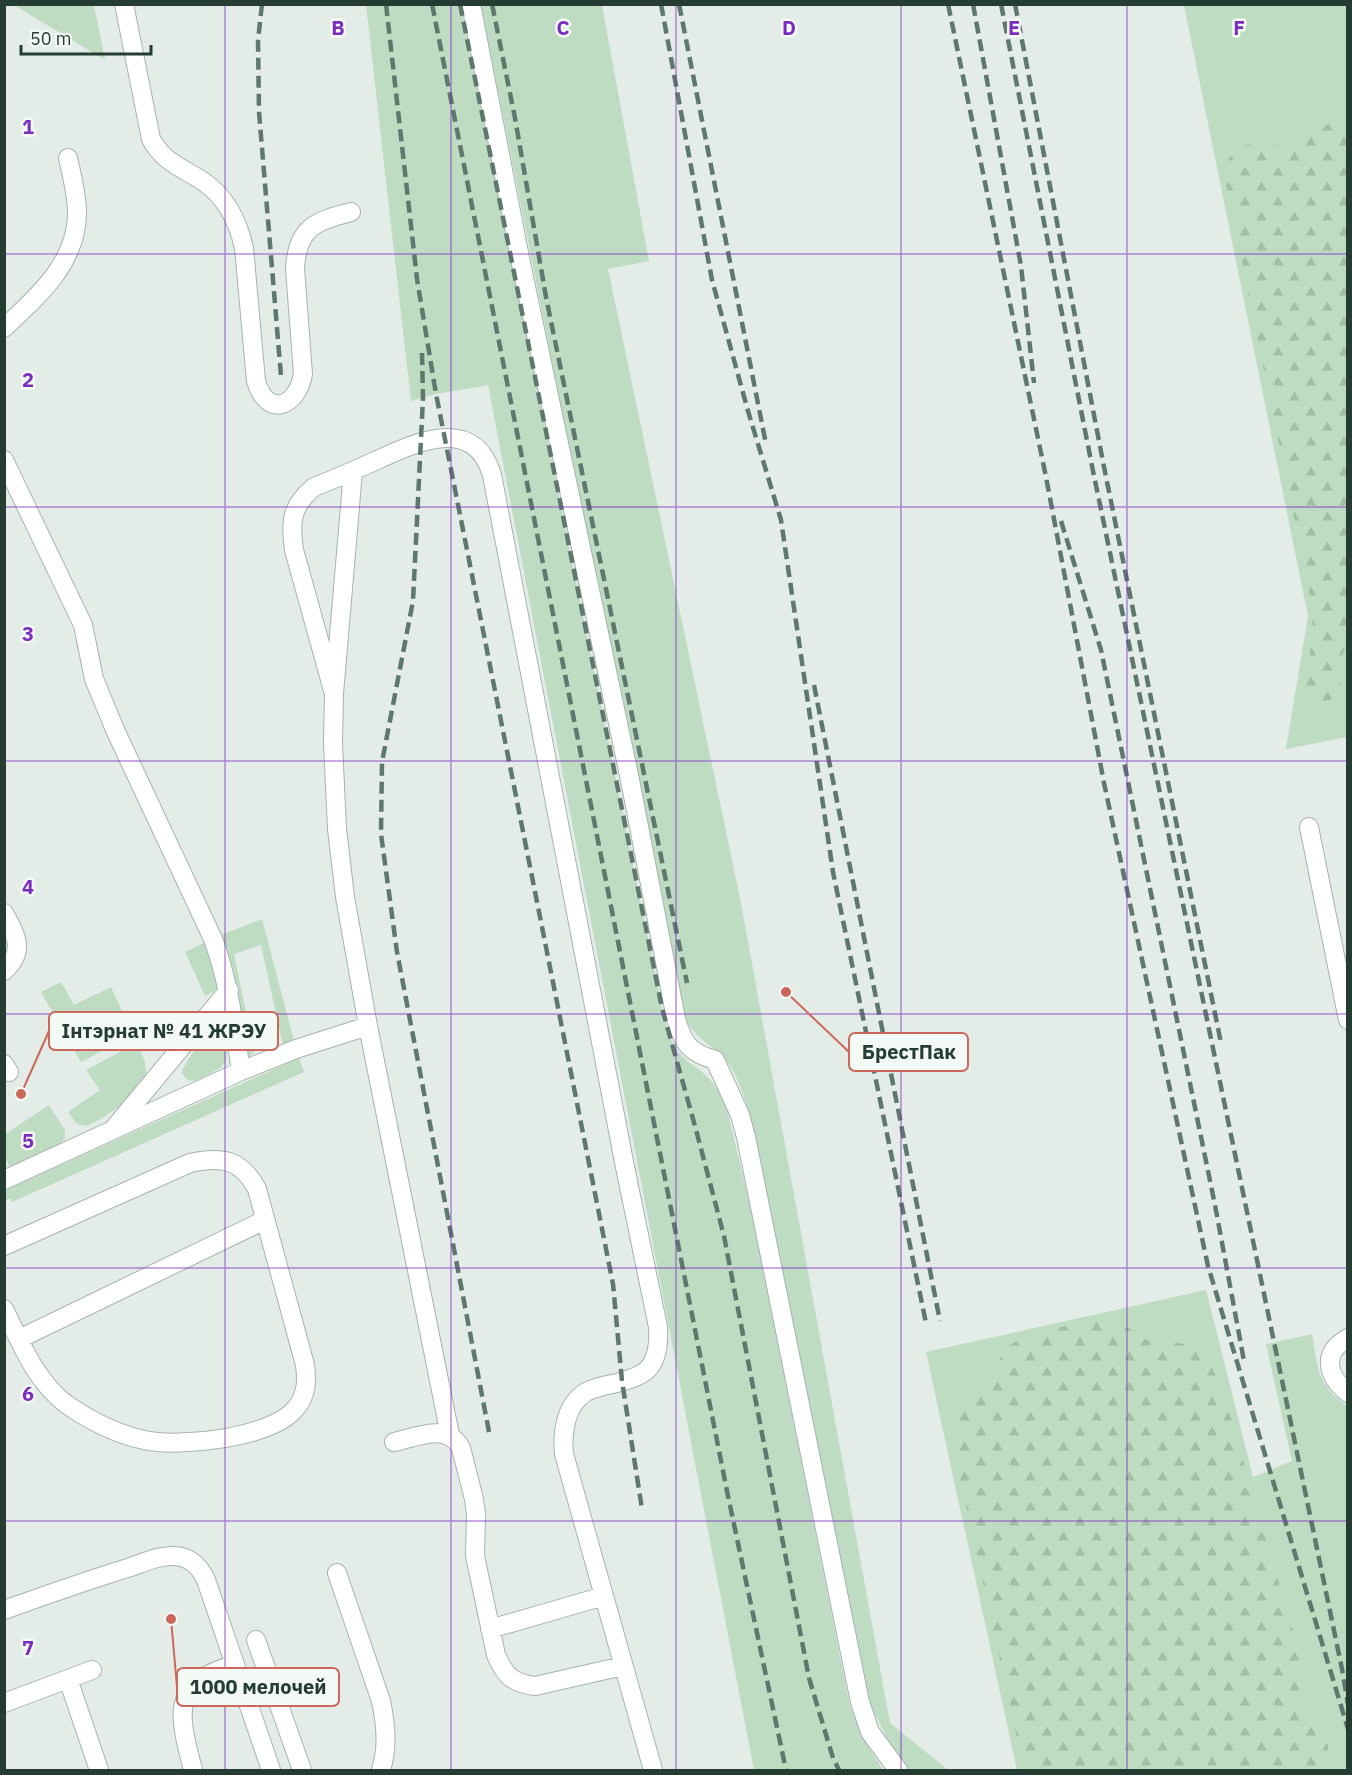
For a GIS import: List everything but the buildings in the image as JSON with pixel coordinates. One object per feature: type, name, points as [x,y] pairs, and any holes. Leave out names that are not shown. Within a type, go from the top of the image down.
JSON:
[{"type":"street","points":[[124,4],[151,139],[165,158],[206,184],[221,197],[233,213],[240,231],[244,248],[256,381],[259,392],[267,401],[276,405],[288,402],[296,395],[303,374],[295,269],[300,244],[315,223],[351,212]]},
{"type":"street","points":[[471,4],[546,380],[630,780],[676,1019],[685,1043],[694,1052],[715,1060],[740,1115],[860,1702],[870,1732],[897,1770]]},
{"type":"street","points":[[4,328],[46,287],[59,271],[69,251],[75,233],[77,214],[68,158]]},
{"type":"street","points":[[334,694],[294,550],[291,533],[292,518],[297,505],[314,487],[414,444],[444,437],[457,438],[471,444],[488,462],[492,475],[658,1327],[658,1349],[646,1371],[628,1380],[585,1393],[567,1417],[564,1431],[564,1454],[653,1770]]},
{"type":"street","points":[[4,460],[83,625],[94,679],[116,732],[213,939],[229,990],[241,1071]]},
{"type":"street","points":[[353,471],[334,694],[333,743],[337,829],[345,897],[368,1026],[450,1435]]},
{"type":"street","points":[[1309,827],[1344,982],[1347,1020]]},
{"type":"street","points":[[4,913],[18,943],[17,954],[12,964],[4,971]]},
{"type":"street","points":[[112,1130],[229,990]]},
{"type":"street","points":[[4,1180],[241,1071],[296,1049],[368,1026]]},
{"type":"street","points":[[4,1246],[190,1163],[208,1159],[231,1163],[249,1176],[257,1190],[305,1365],[307,1381],[304,1396],[296,1409],[284,1418],[237,1436],[207,1442],[177,1443],[145,1440],[89,1418],[65,1402],[45,1384],[29,1360],[4,1309]]},
{"type":"street","points":[[19,1339],[265,1220]]},
{"type":"street","points":[[1347,1338],[1332,1351],[1330,1360],[1331,1371],[1336,1382],[1347,1393]]},
{"type":"street","points":[[394,1442],[441,1433],[457,1440],[461,1448],[474,1499],[476,1556],[490,1629],[496,1655],[510,1678],[520,1684],[535,1686],[623,1666]]},
{"type":"street","points":[[4,1610],[165,1556],[183,1557],[198,1568],[206,1580],[271,1770]]},
{"type":"street","points":[[337,1573],[381,1701],[386,1723],[386,1744],[381,1770]]},
{"type":"street","points":[[490,1629],[604,1596]]},
{"type":"street","points":[[255,1640],[302,1770]]},
{"type":"street","points":[[193,1770],[183,1719],[185,1700],[195,1683],[235,1664]]},
{"type":"street","points":[[4,1703],[92,1670]]},
{"type":"street","points":[[68,1679],[99,1770]]},
{"type":"green space","points":[[14,5],[94,5],[105,60]]},
{"type":"green space","points":[[366,5],[460,5],[662,1008],[674,1045],[684,1058],[711,1081],[726,1105],[752,1214],[850,1706],[864,1740],[883,1770],[754,1770],[488,385],[411,401]]},
{"type":"green space","points":[[481,5],[602,5],[649,261],[608,269],[741,903],[890,1723],[948,1770],[909,1770],[889,1742],[870,1704],[751,1120],[742,1091],[729,1064],[696,1034],[682,1014]]},
{"type":"green space","points":[[1184,5],[1347,5],[1347,737],[1286,749],[1308,616]]},
{"type":"green space","points":[[1338,119],[1348,122],[1348,643],[1342,655],[1341,684],[1337,694],[1330,701],[1316,703],[1306,701],[1303,693],[1313,633],[1312,606],[1226,185],[1226,170],[1229,158],[1238,148],[1252,144],[1289,144]]},
{"type":"green space","points":[[262,919],[295,1045],[284,1045],[282,1041],[261,945],[234,954],[254,1051],[249,1056],[245,1051],[232,969],[219,936]]},
{"type":"green space","points":[[208,941],[218,987],[205,996],[185,952]]},
{"type":"green space","points":[[61,982],[74,1005],[111,987],[133,1035],[81,1062],[41,992]]},
{"type":"green space","points":[[215,1029],[221,1030],[224,1037],[227,1054],[224,1063],[219,1069],[206,1076],[188,1080],[182,1073],[187,1062]]},
{"type":"green space","points":[[137,1043],[146,1070],[140,1087],[103,1117],[86,1126],[77,1124],[68,1112],[100,1090],[86,1070]]},
{"type":"green space","points":[[299,1058],[304,1072],[12,1202],[10,1198],[5,1201],[5,1190]]},
{"type":"green space","points":[[49,1105],[65,1130],[65,1138],[59,1146],[11,1169],[5,1157],[4,1135]]},
{"type":"green space","points":[[1206,1290],[1253,1477],[1292,1461],[1266,1344],[1312,1334],[1320,1375],[1330,1390],[1347,1406],[1347,1770],[1017,1770],[926,1352]]},
{"type":"green space","points":[[1099,1320],[1119,1323],[1154,1342],[1189,1346],[1205,1358],[1216,1375],[1227,1405],[1298,1649],[1301,1691],[1328,1745],[1329,1757],[1322,1770],[1024,1770],[954,1451],[955,1432],[964,1409],[986,1388],[1001,1355],[1011,1344],[1048,1330]]},
{"type":"railway","points":[[262,4],[258,40],[259,112],[281,376]]},
{"type":"railway","points":[[386,4],[417,279],[436,394],[613,1284],[622,1381],[642,1509]]},
{"type":"railway","points":[[432,4],[728,1496],[786,1770]]},
{"type":"railway","points":[[460,4],[662,1008],[724,1236],[809,1678],[833,1758],[839,1770]]},
{"type":"railway","points":[[492,4],[515,118],[546,297],[687,983]]},
{"type":"railway","points":[[661,4],[712,280],[781,520],[833,872],[926,1323]]},
{"type":"railway","points":[[679,4],[766,444]]},
{"type":"railway","points":[[948,4],[1046,477],[1104,783],[1208,1266],[1348,1729]]},
{"type":"railway","points":[[973,4],[1021,266],[1034,383]]},
{"type":"railway","points":[[1001,4],[1093,471],[1348,1704]]},
{"type":"railway","points":[[1015,4],[1104,467],[1221,1043]]},
{"type":"railway","points":[[422,353],[423,398],[413,601],[382,762],[381,834],[397,952],[490,1437]]},
{"type":"railway","points":[[1061,521],[1101,650],[1215,1205],[1244,1361]]},
{"type":"railway","points":[[814,685],[940,1321]]},
{"type":"place","name":"БрестПак","points":[[786,992]]},
{"type":"place","name":"Інтэрнат № 41 ЖРЭУ","points":[[21,1094]]},
{"type":"place","name":"1000 мелочей","points":[[171,1619]]}]
